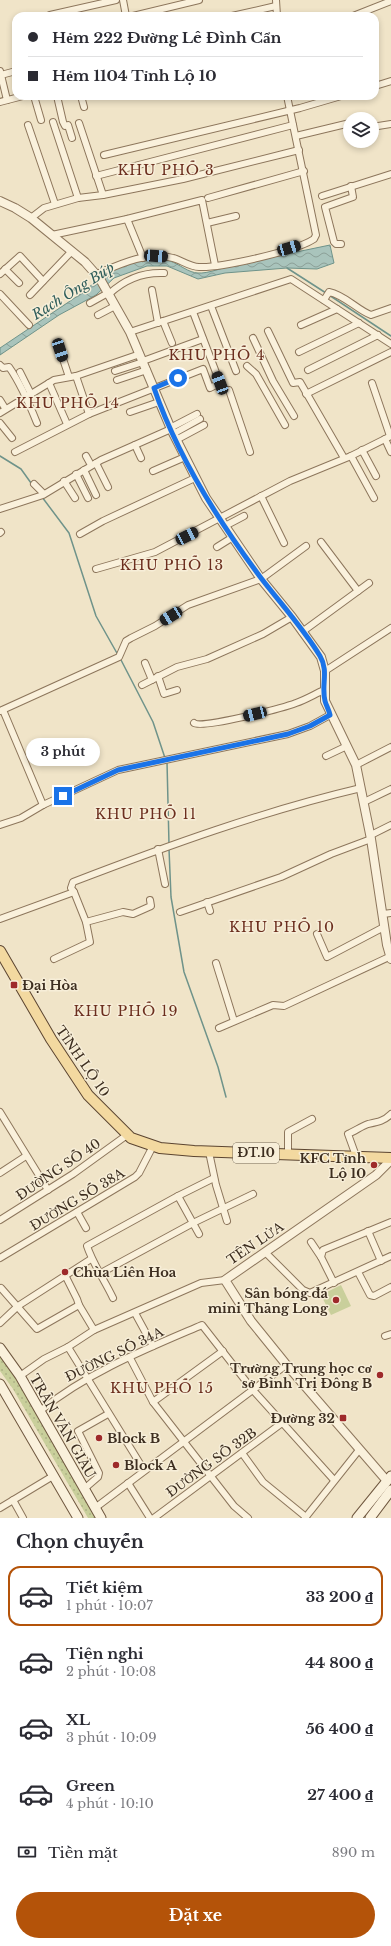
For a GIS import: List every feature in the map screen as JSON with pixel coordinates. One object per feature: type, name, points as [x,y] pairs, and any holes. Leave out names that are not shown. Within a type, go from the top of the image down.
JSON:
[{"type":"main road","name":"TỈNH LỘ 10","points":[[0,951],[51,1039],[88,1095],[127,1135],[153,1146],[208,1152],[389,1158]]},
{"type":"main road","name":"TRẦN VĂN GIÀU","points":[[0,1348],[20,1376],[101,1518]]},
{"type":"main road","points":[[0,1384],[78,1518]]},
{"type":"main road","name":"TÊN LỬA","points":[[357,1518],[390,1480]]},
{"type":"main road","points":[[370,1518],[391,1490]]},
{"type":"street","points":[[63,12],[116,0]]},
{"type":"street","points":[[123,0],[125,12]]},
{"type":"street","points":[[150,12],[200,0]]},
{"type":"street","points":[[362,12],[391,1]]},
{"type":"street","points":[[246,12],[276,3]]},
{"type":"street","points":[[8,100],[0,73],[12,72]]},
{"type":"street","points":[[379,85],[391,81]]},
{"type":"street","points":[[0,102],[12,99]]},
{"type":"street","points":[[35,100],[41,120]]},
{"type":"street","points":[[58,100],[63,122],[65,126],[68,125],[71,130],[72,138]]},
{"type":"street","points":[[82,100],[84,108]]},
{"type":"street","points":[[98,276],[143,258],[172,258],[195,267],[215,265],[267,254],[314,240],[316,235],[297,136],[293,125],[295,109],[289,100]]},
{"type":"street","points":[[104,155],[295,109],[326,100]]},
{"type":"street","points":[[53,122],[78,198]]},
{"type":"street","points":[[79,122],[103,195]]},
{"type":"street","points":[[379,126],[391,124]]},
{"type":"street","points":[[28,125],[55,204]]},
{"type":"street","points":[[96,176],[293,125]]},
{"type":"street","points":[[297,136],[343,125]]},
{"type":"street","points":[[31,218],[44,208],[78,198],[103,195],[183,179],[299,150]]},
{"type":"street","points":[[52,235],[127,219],[304,171]]},
{"type":"street","points":[[322,196],[391,174]]},
{"type":"street","points":[[341,244],[336,244],[334,242],[325,207],[353,197],[351,186]]},
{"type":"street","points":[[205,199],[207,224],[215,265]]},
{"type":"street","points":[[0,201],[31,218],[72,251],[98,276],[130,332],[172,433],[195,478],[261,579],[292,617],[321,657],[326,671],[324,690],[325,701],[330,715],[356,765],[387,913],[384,926],[391,957],[284,1006],[273,1005],[219,1028]]},
{"type":"street","points":[[207,224],[236,216]]},
{"type":"street","points":[[127,219],[143,258]]},
{"type":"street","points":[[30,295],[72,251]]},
{"type":"street","points":[[19,283],[2,271],[21,256],[44,281]]},
{"type":"street","points":[[90,303],[128,279],[148,274],[164,274]]},
{"type":"street","points":[[130,332],[291,279],[325,298],[337,308],[391,344]]},
{"type":"street","points":[[152,290],[161,322],[172,343]]},
{"type":"street","points":[[325,298],[330,292],[336,293],[361,312],[372,315],[391,308]]},
{"type":"street","points":[[0,294],[29,325]]},
{"type":"street","points":[[98,315],[115,306]]},
{"type":"street","points":[[211,306],[236,370]]},
{"type":"street","points":[[301,325],[337,308]]},
{"type":"street","points":[[15,452],[89,414],[203,369],[210,388],[220,383],[193,312]]},
{"type":"street","points":[[299,352],[359,323]]},
{"type":"street","points":[[268,331],[293,383],[300,382],[344,458]]},
{"type":"street","points":[[308,370],[378,335]]},
{"type":"street","points":[[253,338],[273,381],[294,416]]},
{"type":"street","points":[[115,371],[203,339]]},
{"type":"street","points":[[60,350],[89,414]]},
{"type":"street","points":[[306,394],[391,352]]},
{"type":"street","points":[[0,413],[5,408],[49,383],[72,376],[143,362]]},
{"type":"street","points":[[117,380],[143,362]]},
{"type":"street","points":[[0,365],[3,368],[8,367],[29,395]]},
{"type":"street","points":[[247,366],[256,374],[285,425]]},
{"type":"street","points":[[20,372],[29,395],[37,423]]},
{"type":"street","points":[[49,383],[67,424]]},
{"type":"street","points":[[372,383],[389,437],[391,452]]},
{"type":"street","points":[[229,390],[250,452]]},
{"type":"street","points":[[0,400],[5,408]]},
{"type":"street","points":[[130,412],[159,402]]},
{"type":"street","points":[[0,509],[43,494],[94,464],[135,445],[172,433],[200,419],[172,433]]},
{"type":"street","points":[[0,423],[12,438]]},
{"type":"street","points":[[96,569],[155,552],[290,481],[351,456],[389,437]]},
{"type":"street","points":[[135,445],[141,458]]},
{"type":"street","points":[[362,450],[376,476]]},
{"type":"street","points":[[86,456],[94,464],[108,487]]},
{"type":"street","points":[[351,456],[374,498]]},
{"type":"street","points":[[153,471],[185,457]]},
{"type":"street","points":[[84,470],[96,495]]},
{"type":"street","points":[[76,474],[88,498]]},
{"type":"street","points":[[80,534],[103,521],[195,478]]},
{"type":"street","points":[[64,481],[75,498]]},
{"type":"street","points":[[34,484],[43,494]]},
{"type":"street","points":[[261,496],[284,543]]},
{"type":"street","points":[[225,526],[244,516]]},
{"type":"street","points":[[217,547],[233,537]]},
{"type":"street","points":[[321,542],[358,591]]},
{"type":"street","points":[[43,805],[1,711],[119,657],[126,641],[131,638],[155,626],[188,605],[261,579],[306,546]]},
{"type":"street","points":[[302,632],[369,583]]},
{"type":"street","points":[[142,685],[177,667],[207,659],[263,634],[292,617]]},
{"type":"street","points":[[326,671],[391,628]]},
{"type":"street","points":[[145,663],[152,680]]},
{"type":"street","points":[[158,676],[164,694],[177,690]]},
{"type":"street","points":[[194,723],[200,725],[226,721],[284,708],[324,690]]},
{"type":"street","points":[[0,824],[21,818],[43,805],[118,770],[152,761],[288,734],[310,726],[330,715]]},
{"type":"street","points":[[326,756],[347,746]]},
{"type":"street","points":[[356,765],[391,747]]},
{"type":"street","points":[[54,959],[90,942],[86,922],[71,888],[73,882],[177,842],[316,799],[361,788]]},
{"type":"street","points":[[364,802],[391,789]]},
{"type":"street","points":[[180,912],[281,877],[371,837],[391,825]]},
{"type":"street","points":[[161,848],[165,884]]},
{"type":"street","points":[[0,919],[74,892]]},
{"type":"street","points":[[86,922],[123,912],[130,914],[141,911],[151,906],[150,900]]},
{"type":"street","points":[[207,902],[210,911]]},
{"type":"street","points":[[317,934],[327,957],[384,926]]},
{"type":"street","points":[[216,963],[234,1021]]},
{"type":"street","points":[[0,1112],[48,1190]]},
{"type":"street","points":[[356,1156],[348,1134],[367,1124],[375,1124],[385,1120],[391,1114]]},
{"type":"street","points":[[288,1154],[288,1132],[312,1119]]},
{"type":"street","name":"ĐƯỜNG SỐ 40","points":[[0,1220],[73,1174],[127,1135]]},
{"type":"street","name":"ĐƯỜNG SỐ 38A","points":[[0,1258],[137,1175],[153,1146]]},
{"type":"street","points":[[208,1152],[214,1178],[228,1221]]},
{"type":"street","points":[[0,1172],[26,1156]]},
{"type":"street","name":"TÊN LỬA","points":[[389,1158],[388,1162],[376,1175],[226,1280],[252,1321],[286,1365],[359,1450],[390,1480]]},
{"type":"street","points":[[114,1298],[101,1272],[91,1258],[87,1246],[214,1178]]},
{"type":"street","points":[[101,1272],[193,1223],[253,1194]]},
{"type":"street","points":[[178,1196],[200,1234]]},
{"type":"street","points":[[77,1212],[86,1228]]},
{"type":"street","points":[[321,1257],[322,1252],[325,1249],[391,1222]]},
{"type":"street","points":[[368,1231],[381,1261]]},
{"type":"street","points":[[311,1242],[321,1257],[334,1283]]},
{"type":"street","points":[[265,1252],[306,1292],[313,1293],[391,1256]]},
{"type":"street","points":[[0,1323],[18,1306],[91,1258]]},
{"type":"street","points":[[358,1272],[370,1295],[374,1296],[391,1287]]},
{"type":"street","points":[[65,1275],[77,1299],[78,1305],[94,1330]]},
{"type":"street","points":[[20,1376],[44,1359],[68,1347],[94,1330],[201,1283],[226,1280]]},
{"type":"street","points":[[0,1288],[18,1306],[37,1329],[78,1305]]},
{"type":"street","points":[[135,1312],[153,1346]]},
{"type":"street","name":"ĐƯỜNG SỐ 34A","points":[[40,1411],[61,1394],[86,1378],[153,1346],[202,1325],[223,1351]]},
{"type":"street","points":[[68,1347],[144,1470]]},
{"type":"street","points":[[153,1402],[223,1351],[252,1389],[334,1480]]},
{"type":"street","points":[[130,1358],[153,1402],[234,1506],[248,1518]]},
{"type":"street","points":[[95,1508],[286,1365]]},
{"type":"street","points":[[84,1489],[98,1477],[100,1473],[78,1431],[108,1414]]},
{"type":"street","name":"ĐƯỜNG SỐ 32B","points":[[154,1518],[282,1423]]},
{"type":"street","points":[[242,1453],[262,1482],[306,1518],[334,1480],[359,1450]]},
{"type":"street","points":[[0,1508],[53,1476]]},
{"type":"street","points":[[128,1482],[150,1518]]},
{"type":"street","points":[[13,1500],[23,1518]]},
{"type":"green space","name":"Sân bóng đá mini Thăng Long","points":[[341,1285],[351,1306],[331,1315],[321,1295]]},
{"type":"green space","points":[[0,1353],[19,1380],[98,1518],[88,1518],[13,1389],[0,1371]]},
{"type":"water","name":"Rạch Ông Búp","points":[[330,245],[334,263],[317,269],[287,268],[225,273],[198,279],[167,266],[147,266],[114,278],[96,295],[59,315],[0,355],[0,348],[85,291],[103,276],[135,261],[159,259],[170,261],[191,272],[202,273]]},
{"type":"waterway","points":[[287,268],[326,293]]},
{"type":"waterway","points":[[329,295],[391,336]]},
{"type":"waterway","points":[[0,456],[21,469],[31,483]]},
{"type":"waterway","points":[[42,497],[69,533],[96,616],[118,655]]},
{"type":"waterway","points":[[120,658],[153,722],[165,758]]},
{"type":"waterway","points":[[167,762],[169,844]]},
{"type":"waterway","points":[[169,849],[171,897],[184,972],[218,1067],[226,1097]]},
{"type":"place","name":"Đại Hòa","points":[[14,985]]},
{"type":"place","name":"KFC Tỉnh Lộ 10","points":[[374,1165]]},
{"type":"place","name":"Chùa Liên Hoa","points":[[65,1272]]},
{"type":"place","name":"Sân bóng đá mini Thăng Long","points":[[336,1300]]},
{"type":"place","name":"Trường Trung học cơ sở Bình Trị Đông B","points":[[380,1375]]},
{"type":"place","name":"Đường 32","points":[[343,1418]]},
{"type":"place","name":"Block B","points":[[99,1438]]},
{"type":"place","name":"Block A","points":[[116,1465]]},
{"type":"district","name":"KHU PHỐ 3","points":[[166,170]]},
{"type":"district","name":"KHU PHỐ 4","points":[[217,355]]},
{"type":"district","name":"KHU PHỐ 14","points":[[68,403]]},
{"type":"district","name":"KHU PHỐ 13","points":[[172,565]]},
{"type":"district","name":"KHU PHỐ 11","points":[[146,814]]},
{"type":"district","name":"KHU PHỐ 10","points":[[282,927]]},
{"type":"district","name":"KHU PHỐ 19","points":[[126,1011]]},
{"type":"district","name":"KHU PHỐ 15","points":[[162,1388]]},
{"type":"route","points":[[63,796],[118,770],[152,761],[223,749],[288,734],[310,726],[330,715],[325,701],[324,690],[326,671],[321,657],[292,617],[261,579],[213,509],[170,429],[154,388],[178,378]]}]
